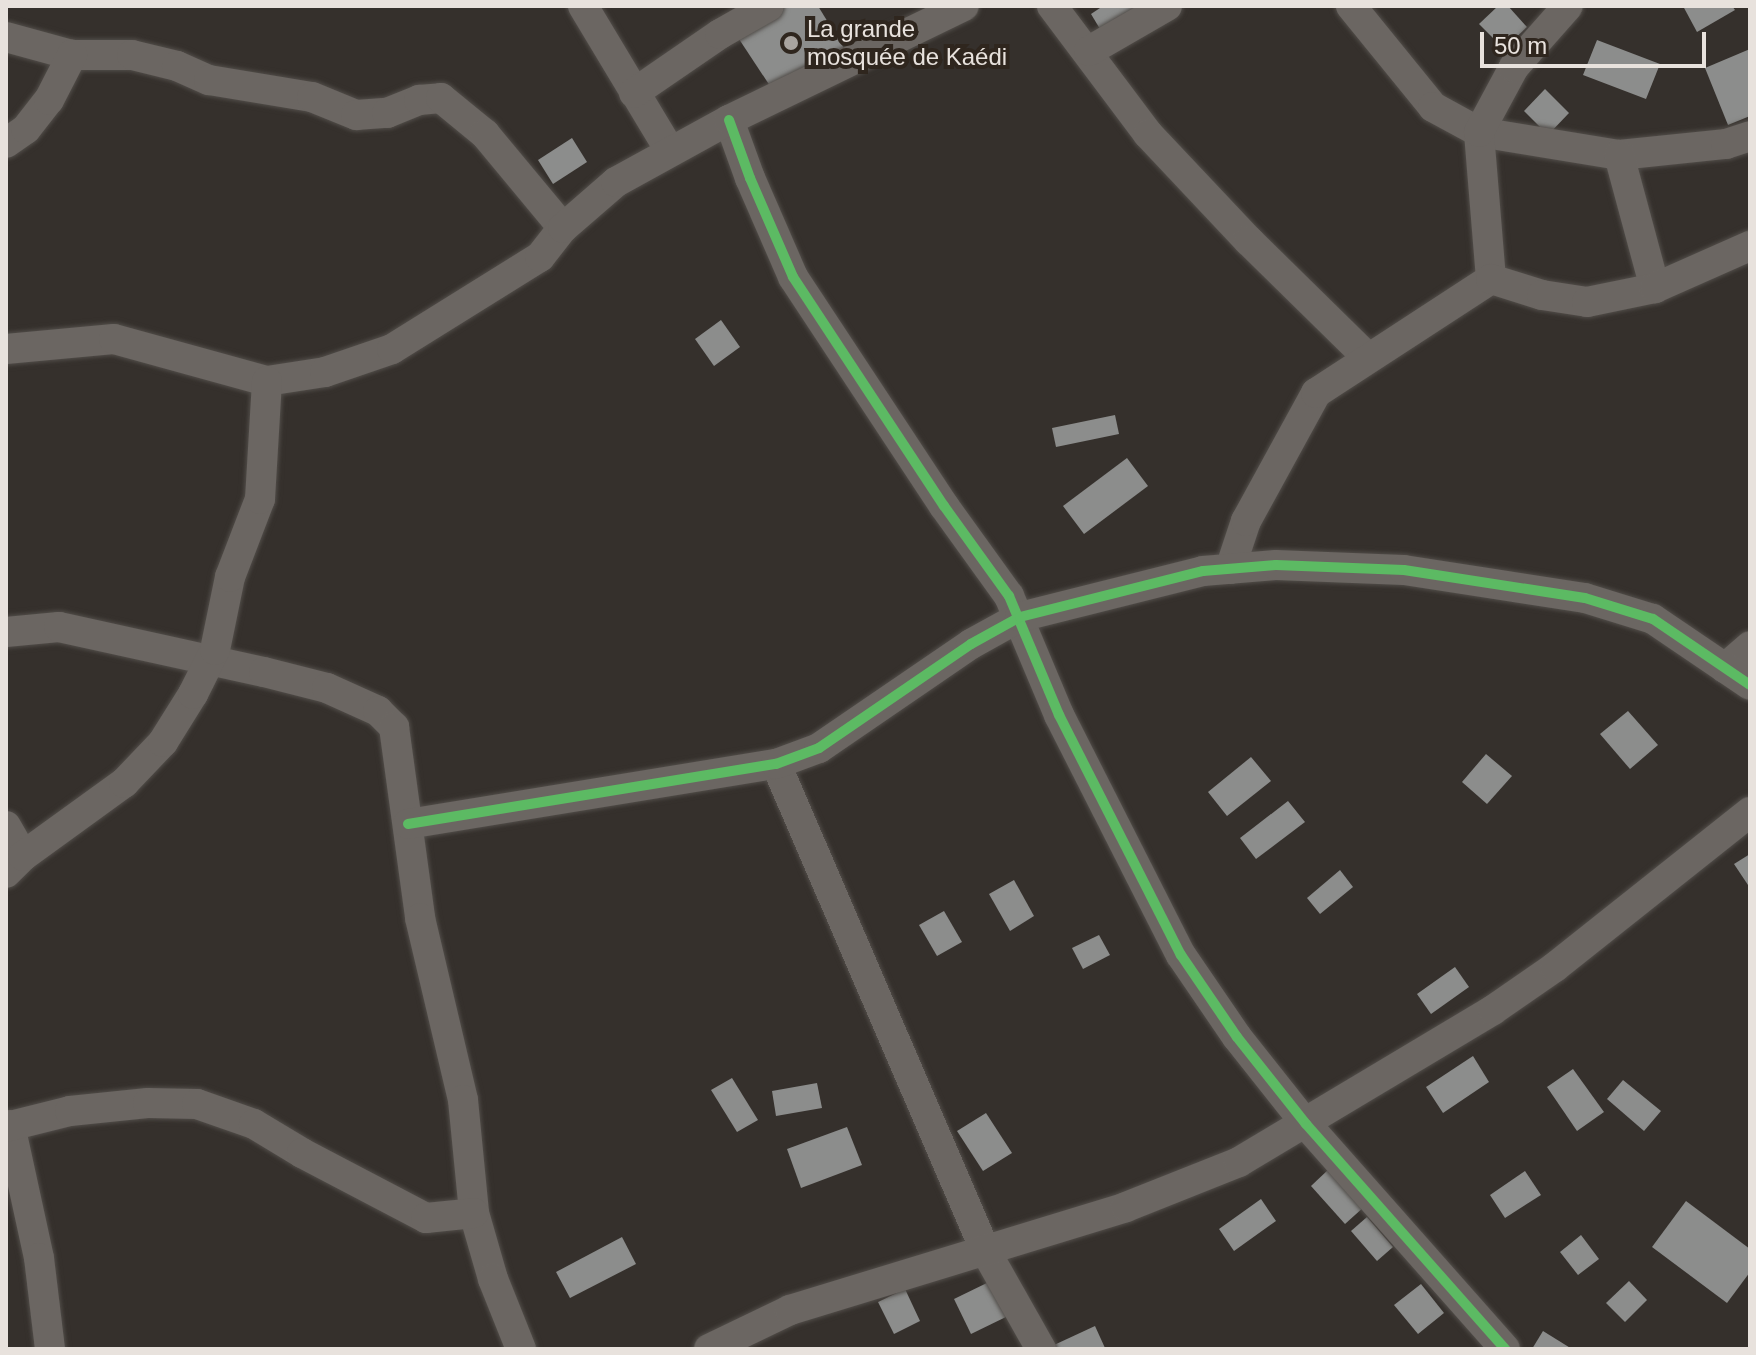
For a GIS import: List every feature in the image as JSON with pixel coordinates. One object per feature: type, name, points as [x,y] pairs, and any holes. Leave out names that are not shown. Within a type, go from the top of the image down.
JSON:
[{"type":"street","points":[[583,6],[670,151]]},
{"type":"street","points":[[634,93],[720,34],[769,6]]},
{"type":"street","points":[[6,349],[114,339],[267,381],[325,372],[392,349],[540,257],[563,228],[616,182],[729,120],[964,6]]},
{"type":"street","points":[[1052,6],[1089,51],[1148,134],[1249,241],[1368,358]]},
{"type":"street","points":[[1089,51],[1167,6]]},
{"type":"street","points":[[1351,6],[1433,107],[1479,132],[1619,155],[1726,144],[1750,136]]},
{"type":"street","points":[[1491,279],[1479,132],[1514,67],[1568,6]]},
{"type":"street","points":[[6,37],[72,55],[132,55],[177,66],[209,80],[312,97],[356,115],[387,113],[419,100],[441,98],[485,134],[563,228]]},
{"type":"street","points":[[6,143],[26,129],[49,100],[72,55]]},
{"type":"street","points":[[729,120],[750,178],[793,277],[1020,617],[1059,715],[1181,955],[1237,1037],[1306,1124],[1505,1349]]},
{"type":"street","points":[[1619,155],[1655,288]]},
{"type":"street","points":[[1491,279],[1542,295],[1587,302],[1655,288],[1750,246]]},
{"type":"street","points":[[1230,569],[1246,521],[1316,393],[1491,279]]},
{"type":"street","points":[[6,826],[15,864],[134,773],[163,742],[209,662],[230,577],[260,499],[267,381]]},
{"type":"street","points":[[408,824],[776,764],[819,748],[971,644],[1020,617],[1203,571],[1276,565],[1404,570],[1585,598],[1653,619],[1738,676],[1750,646]]},
{"type":"street","points":[[6,632],[59,627],[327,688],[378,711],[394,727],[420,918],[463,1100],[474,1213],[493,1279],[521,1349]]},
{"type":"street","points":[[776,764],[985,1250],[1041,1349]]},
{"type":"street","points":[[726,1345],[790,1310],[1140,1201],[1239,1162],[1306,1124],[1530,984],[1750,812]]},
{"type":"street","points":[[50,1349],[39,1258],[8,1126],[70,1111],[148,1103],[197,1104],[254,1124],[302,1153],[426,1218],[474,1213]]},
{"type":"building","name":"La grande mosquée de Kaédi","points":[[783,6],[818,6],[845,50],[772,89],[737,36]]},
{"type":"building","points":[[1103,6],[1147,6],[1103,34],[1091,14]]},
{"type":"building","points":[[1498,6],[1508,6],[1527,27],[1504,49],[1479,24]]},
{"type":"building","points":[[1683,6],[1732,6],[1735,10],[1697,32]]},
{"type":"building","points":[[1597,40],[1660,64],[1646,99],[1583,75]]},
{"type":"building","points":[[1750,49],[1750,116],[1728,125],[1705,68]]},
{"type":"building","points":[[1545,89],[1569,113],[1548,135],[1524,111]]},
{"type":"building","points":[[572,138],[587,162],[553,184],[538,160]]},
{"type":"building","points":[[721,320],[740,347],[714,366],[695,339]]},
{"type":"building","points":[[1115,415],[1119,434],[1056,447],[1052,428]]},
{"type":"building","points":[[1127,458],[1148,486],[1084,534],[1063,506]]},
{"type":"building","points":[[1628,711],[1658,745],[1630,769],[1600,734]]},
{"type":"building","points":[[1486,754],[1512,776],[1487,804],[1462,782]]},
{"type":"building","points":[[1251,757],[1271,781],[1227,816],[1208,792]]},
{"type":"building","points":[[1288,801],[1305,822],[1256,859],[1240,838]]},
{"type":"building","points":[[1750,854],[1750,888],[1734,864]]},
{"type":"building","points":[[1340,870],[1353,887],[1320,914],[1307,898]]},
{"type":"building","points":[[1014,880],[1034,916],[1010,931],[989,894]]},
{"type":"building","points":[[944,911],[962,942],[937,956],[919,925]]},
{"type":"building","points":[[1099,935],[1110,955],[1083,969],[1072,948]]},
{"type":"building","points":[[1455,967],[1469,987],[1431,1014],[1417,994]]},
{"type":"building","points":[[1473,1056],[1489,1082],[1443,1113],[1426,1087]]},
{"type":"building","points":[[1573,1069],[1604,1112],[1577,1131],[1547,1087]]},
{"type":"building","points":[[732,1078],[758,1120],[737,1132],[711,1090]]},
{"type":"building","points":[[1623,1080],[1661,1111],[1644,1131],[1607,1099]]},
{"type":"building","points":[[817,1083],[822,1108],[776,1116],[772,1091]]},
{"type":"building","points":[[986,1113],[1012,1153],[983,1171],[957,1131]]},
{"type":"building","points":[[847,1127],[862,1165],[801,1188],[787,1149]]},
{"type":"building","points":[[1330,1168],[1365,1206],[1345,1224],[1311,1186]]},
{"type":"building","points":[[1525,1171],[1541,1195],[1505,1218],[1490,1195]]},
{"type":"building","points":[[1261,1199],[1276,1221],[1234,1251],[1219,1229]]},
{"type":"building","points":[[1686,1201],[1750,1249],[1750,1272],[1727,1303],[1652,1247]]},
{"type":"building","points":[[1367,1217],[1393,1247],[1377,1261],[1351,1231]]},
{"type":"building","points":[[1581,1235],[1599,1259],[1578,1275],[1560,1252]]},
{"type":"building","points":[[622,1237],[636,1264],[570,1298],[556,1272]]},
{"type":"building","points":[[993,1280],[1010,1315],[971,1334],[954,1299]]},
{"type":"building","points":[[1629,1281],[1647,1300],[1625,1322],[1606,1303]]},
{"type":"building","points":[[1421,1284],[1444,1313],[1418,1334],[1394,1305]]},
{"type":"building","points":[[905,1289],[920,1321],[894,1334],[878,1302]]},
{"type":"building","points":[[1095,1326],[1105,1348],[1056,1349],[1054,1345]]},
{"type":"building","points":[[1543,1331],[1572,1349],[1532,1349]]},
{"type":"cycle path","points":[[729,120],[750,178],[793,277],[944,506],[1009,596],[1059,715],[1181,955],[1237,1037],[1306,1124],[1505,1349]]},
{"type":"cycle path","points":[[408,824],[776,764],[819,748],[971,644],[1020,617],[1203,571],[1276,565],[1404,570],[1585,598],[1653,619],[1750,685]]},
{"type":"place","name":"La grande mosquée de Kaédi","points":[[791,43]]}]
